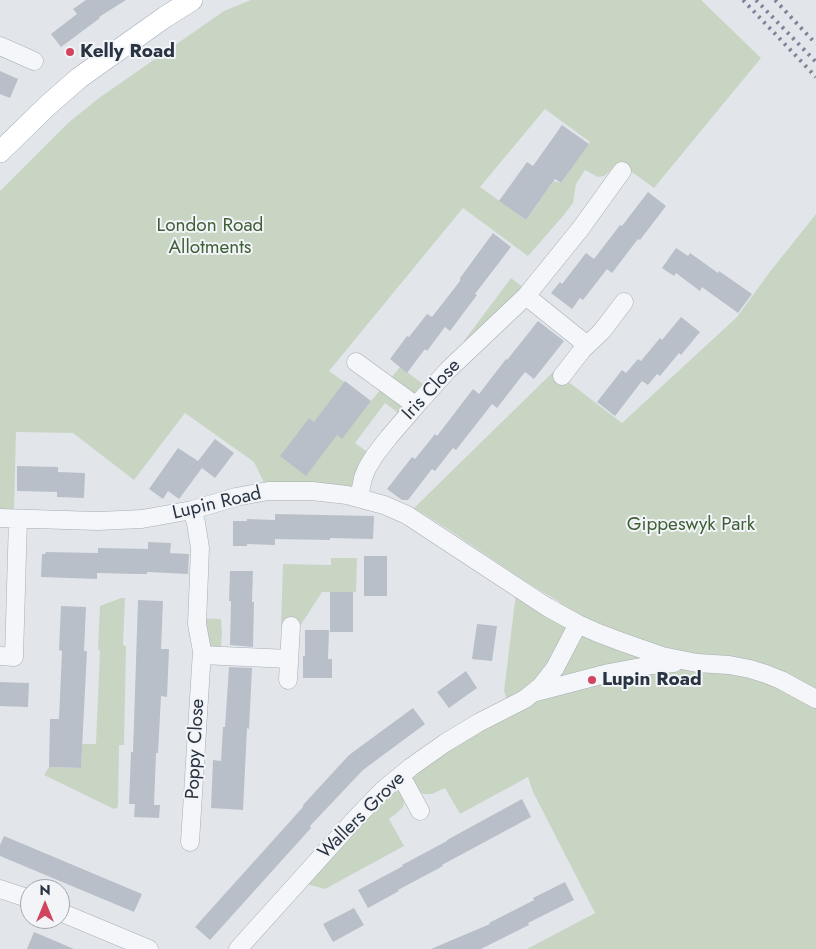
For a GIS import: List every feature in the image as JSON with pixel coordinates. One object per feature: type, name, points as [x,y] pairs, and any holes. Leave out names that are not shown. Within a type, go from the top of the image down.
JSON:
[{"type":"main road","points":[[0,152],[79,78],[192,0]]},
{"type":"street","points":[[0,46],[34,61]]},
{"type":"street","name":"Iris Close","points":[[359,498],[363,478],[370,462],[389,437],[415,405],[448,370],[526,296],[581,228],[622,171]]},
{"type":"street","points":[[526,296],[587,345]]},
{"type":"street","points":[[562,376],[587,345],[602,331],[624,302]]},
{"type":"street","points":[[356,362],[415,405]]},
{"type":"street","name":"Lupin Road","points":[[0,518],[111,521],[149,518],[192,510],[236,497],[268,491],[333,493],[384,505],[408,515],[547,607],[578,624]]},
{"type":"street","name":"Poppy Close","points":[[190,842],[202,655],[197,624],[200,548],[192,510]]},
{"type":"street","points":[[0,656],[14,657],[18,519]]},
{"type":"street","name":"Wallers Grove","points":[[238,949],[370,803],[400,777],[445,743],[533,693],[548,679],[556,668],[578,624],[662,656],[729,665],[766,674],[782,680],[816,699]]},
{"type":"street","points":[[288,680],[291,626]]},
{"type":"street","points":[[202,655],[289,659]]},
{"type":"street","name":"Wallers Grove","points":[[533,693],[630,668],[697,662]]},
{"type":"street","points":[[400,777],[406,784],[420,811]]},
{"type":"street","points":[[0,889],[20,896]]},
{"type":"street","points":[[70,917],[128,945],[149,949]]},
{"type":"green space","name":"London Road Allotments","points":[[251,0],[701,0],[761,58],[654,188],[618,162],[604,176],[598,177],[585,170],[576,184],[573,203],[528,256],[463,208],[329,371],[371,401],[382,388],[410,411],[405,418],[385,403],[355,443],[374,457],[359,498],[268,491],[254,462],[185,413],[134,480],[73,433],[16,432],[14,510],[0,509],[0,191],[68,123],[99,98],[224,11]],"holes":[[[545,109],[590,142],[561,183],[554,181],[526,220],[480,187]]]},
{"type":"green space","name":"Gippeswyk Park","points":[[816,214],[816,949],[527,949],[595,913],[533,792],[528,777],[460,814],[445,788],[432,794],[423,794],[416,787],[408,770],[509,706],[504,691],[516,593],[547,607],[561,603],[414,508],[554,371],[622,423],[737,317]]},
{"type":"green space","points":[[511,278],[529,292],[466,354],[464,341]]},
{"type":"green space","points":[[400,367],[430,389],[420,401],[390,379]]},
{"type":"green space","points":[[331,558],[357,558],[356,592],[322,592],[300,626],[281,626],[283,564],[331,565]]},
{"type":"green space","points":[[125,598],[123,645],[126,646],[124,745],[119,745],[118,807],[114,809],[44,775],[49,767],[81,768],[82,744],[96,744],[100,606]]},
{"type":"green space","points":[[198,618],[221,619],[220,656],[202,655]]},
{"type":"green space","points":[[394,781],[404,798],[404,802],[403,807],[389,819],[404,846],[325,889],[299,882]]},
{"type":"building","points":[[86,0],[126,0],[99,17],[61,47],[51,34],[77,14],[73,9]]},
{"type":"building","points":[[0,71],[18,79],[10,98],[0,94]]},
{"type":"building","points":[[562,125],[589,144],[561,183],[555,179],[526,220],[499,201],[527,162],[533,166]]},
{"type":"building","points":[[648,192],[666,206],[612,273],[607,269],[583,300],[580,298],[572,309],[551,293],[560,282],[562,284],[586,253],[594,259]]},
{"type":"building","points":[[493,233],[511,247],[475,294],[477,295],[450,331],[445,327],[407,373],[390,359],[427,314],[432,317],[460,281],[460,278]]},
{"type":"building","points":[[676,248],[688,256],[690,253],[752,294],[738,313],[702,287],[700,291],[676,273],[674,276],[662,268]]},
{"type":"building","points":[[681,317],[700,332],[681,355],[679,353],[660,376],[657,374],[648,385],[642,381],[615,416],[597,402],[622,370],[626,373],[638,359],[641,361]]},
{"type":"building","points":[[538,321],[564,341],[534,379],[525,372],[497,408],[492,404],[456,450],[453,448],[435,471],[432,469],[408,500],[402,500],[387,489],[412,457],[415,459],[435,434],[437,436],[473,389],[479,394]]},
{"type":"building","points":[[345,381],[371,401],[342,439],[337,435],[306,476],[280,456],[309,418],[314,422]]},
{"type":"building","points":[[215,439],[234,453],[215,478],[202,468],[179,499],[168,491],[163,499],[149,489],[178,448],[198,461]]},
{"type":"building","points":[[17,466],[58,467],[58,472],[85,473],[84,498],[57,497],[57,492],[17,491]]},
{"type":"building","points":[[275,514],[374,516],[373,539],[275,539],[275,545],[247,544],[247,546],[233,546],[233,521],[247,521],[247,519],[275,520]]},
{"type":"building","points":[[148,542],[171,543],[170,553],[189,554],[188,574],[147,572],[147,574],[97,573],[97,579],[41,577],[42,554],[46,552],[98,553],[98,548],[148,549]]},
{"type":"building","points":[[364,556],[387,556],[387,596],[364,596]]},
{"type":"building","points":[[230,571],[253,571],[253,647],[230,645]]},
{"type":"building","points":[[330,592],[353,592],[353,632],[330,632]]},
{"type":"building","points":[[138,600],[163,601],[161,649],[169,649],[167,697],[161,696],[158,753],[156,753],[154,805],[160,805],[159,818],[134,817],[135,804],[129,804],[131,752],[133,752]]},
{"type":"building","points":[[61,606],[86,607],[84,651],[87,651],[81,768],[49,767],[50,719],[59,719],[62,651],[59,650]]},
{"type":"building","points":[[477,624],[497,626],[492,661],[472,659]]},
{"type":"building","points":[[305,630],[329,630],[328,659],[332,659],[332,678],[303,678]]},
{"type":"building","points":[[229,667],[252,668],[243,810],[211,808],[213,760],[221,761]]},
{"type":"building","points":[[466,671],[477,688],[449,708],[437,692]]},
{"type":"building","points":[[0,682],[29,683],[28,707],[0,706]]},
{"type":"building","points":[[413,708],[425,724],[363,770],[310,826],[311,828],[210,940],[195,927],[349,755]]},
{"type":"building","points":[[522,799],[531,817],[368,908],[358,890]]},
{"type":"building","points":[[4,836],[142,894],[134,912],[70,885],[70,879],[55,879],[0,856],[0,845]]},
{"type":"building","points":[[565,882],[574,900],[481,949],[431,949],[490,924],[534,900],[533,898]]},
{"type":"building","points":[[354,908],[364,925],[333,942],[323,924]]},
{"type":"building","points":[[34,932],[74,949],[27,949]]},
{"type":"railway","points":[[743,0],[816,77]]},
{"type":"railway","points":[[756,0],[816,62]]},
{"type":"railway","points":[[775,0],[816,44]]},
{"type":"place","name":"Kelly Road","points":[[70,52]]},
{"type":"place","name":"Lupin Road","points":[[592,680]]}]
